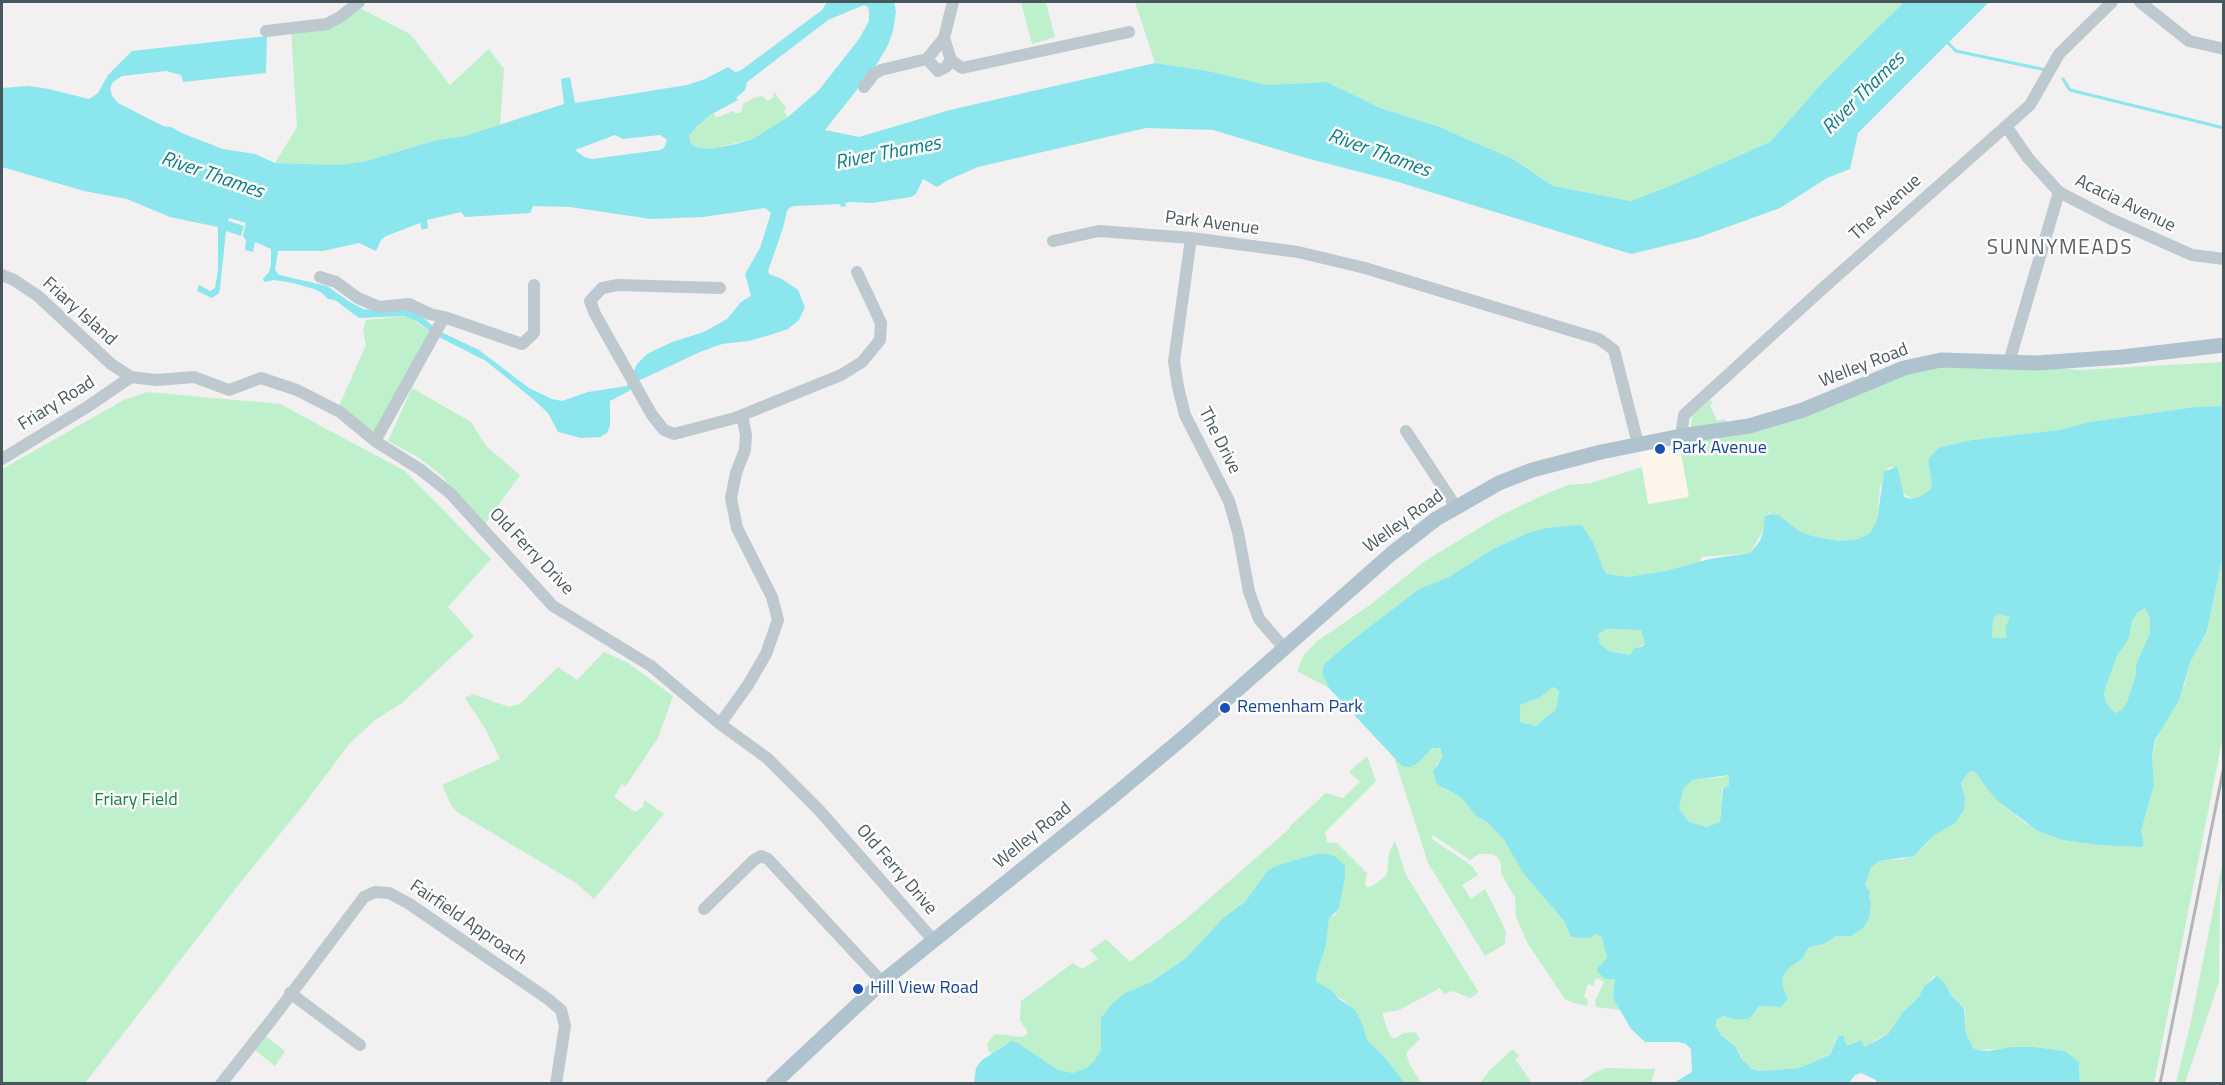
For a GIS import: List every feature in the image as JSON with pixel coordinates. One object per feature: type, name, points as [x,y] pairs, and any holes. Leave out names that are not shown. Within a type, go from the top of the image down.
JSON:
[{"type":"main road","name":"Welley Road","points":[[773,1083],[882,982],[1111,798],[1391,554],[1436,519],[1499,483],[1532,470],[1638,444],[1749,426],[1803,410],[1905,368],[1941,360],[2037,363],[2122,357],[2223,345]]},
{"type":"street","points":[[266,31],[327,24],[359,2]]},
{"type":"street","points":[[864,87],[874,74],[888,67],[927,59],[944,38],[953,2]]},
{"type":"street","name":"The Avenue","points":[[1681,436],[1684,415],[2030,105],[2059,54],[2112,2]]},
{"type":"street","points":[[2140,2],[2189,41],[2223,49]]},
{"type":"street","points":[[944,38],[951,60],[962,68],[1129,32]]},
{"type":"street","points":[[927,59],[938,71],[946,67],[951,60]]},
{"type":"street","name":"Acacia Avenue","points":[[2006,126],[2028,158],[2059,192],[2111,219],[2192,255],[2223,259]]},
{"type":"street","points":[[2009,362],[2059,192]]},
{"type":"street","name":"Park Avenue","points":[[1053,241],[1099,231],[1191,238],[1298,252],[1365,268],[1599,339],[1614,350],[1638,444]]},
{"type":"street","name":"The Drive","points":[[1191,238],[1174,361],[1180,396],[1185,415],[1229,501],[1238,532],[1249,592],[1258,619],[1284,648]]},
{"type":"street","points":[[720,288],[618,285],[602,288],[590,301],[652,415],[664,430],[674,434],[742,415],[842,375],[862,362],[880,340],[881,322],[857,272]]},
{"type":"street","name":"Friary Island","points":[[2,275],[38,296],[111,364],[132,377]]},
{"type":"street","points":[[320,277],[336,282],[358,298],[379,307],[409,304],[430,314],[522,344],[534,333],[534,285]]},
{"type":"street","points":[[375,441],[444,317]]},
{"type":"street","name":"Old Ferry Drive","points":[[132,377],[156,380],[194,377],[229,390],[261,378],[297,390],[340,412],[375,441],[422,470],[450,493],[553,606],[651,666],[720,724],[768,758],[819,810],[934,941]]},
{"type":"street","name":"Friary Road","points":[[2,459],[132,377]]},
{"type":"street","points":[[720,724],[748,685],[766,654],[778,620],[772,597],[737,528],[731,498],[736,473],[745,450],[746,435],[742,415]]},
{"type":"street","points":[[1406,430],[1456,507]]},
{"type":"street","points":[[704,909],[754,860],[761,856],[768,859],[882,982]]},
{"type":"street","name":"Fairfield Approach","points":[[221,1083],[364,897],[375,892],[389,894],[408,903],[561,1010],[565,1026],[556,1083]]},
{"type":"street","points":[[290,993],[360,1045]]},
{"type":"shaded area","points":[[1678,437],[1689,497],[1648,505],[1638,444]]},
{"type":"green space","points":[[1021,2],[1046,2],[1055,37],[1032,44]]},
{"type":"green space","points":[[1135,2],[1904,2],[1823,82],[1770,142],[1631,201],[1553,186],[1513,159],[1437,126],[1380,108],[1327,82],[1267,85],[1208,71],[1155,63]]},
{"type":"green space","points":[[356,6],[410,34],[450,85],[489,49],[504,69],[500,125],[465,136],[437,140],[366,161],[339,165],[275,163],[297,127],[291,29],[327,24]]},
{"type":"green space","points":[[774,92],[786,108],[784,112],[788,117],[773,128],[753,139],[710,149],[691,144],[689,136],[696,127],[714,113],[716,118],[732,111],[741,113],[743,104],[763,96],[767,101],[774,97]]},
{"type":"green space","points":[[407,316],[432,333],[381,438],[336,413],[366,345],[363,330],[366,320]]},
{"type":"green space","points":[[2009,362],[2079,370],[2223,362],[2223,406],[2195,407],[2090,422],[2059,430],[1972,440],[1945,446],[1928,461],[1932,485],[1930,490],[1919,497],[1913,499],[1902,493],[1898,469],[1888,468],[1880,488],[1877,520],[1870,533],[1858,539],[1840,541],[1812,536],[1799,531],[1779,515],[1770,514],[1772,511],[1765,516],[1764,529],[1750,553],[1701,557],[1700,562],[1627,577],[1608,575],[1593,542],[1576,525],[1530,532],[1493,549],[1449,577],[1419,589],[1351,641],[1324,664],[1322,673],[1329,688],[1297,671],[1304,655],[1316,642],[1370,605],[1425,561],[1499,516],[1548,493],[1568,485],[1591,483],[1642,467],[1648,504],[1689,497],[1678,437],[1749,426],[1904,368]]},
{"type":"green space","points":[[412,388],[471,422],[486,446],[520,475],[485,524],[442,476],[418,457],[388,441]]},
{"type":"green space","name":"Friary Field","points":[[147,392],[280,404],[405,471],[491,559],[448,607],[474,636],[402,703],[375,720],[350,743],[85,1083],[2,1083],[2,469],[124,400]]},
{"type":"green space","points":[[1710,400],[1713,403],[1710,405],[1717,421],[1724,419],[1732,426],[1696,430],[1691,426],[1692,416]]},
{"type":"green space","points":[[2223,555],[2223,736],[2154,1083],[2080,1083],[2080,1068],[2065,1051],[2035,1047],[1978,1050],[1973,1048],[1966,1033],[1965,1008],[1951,995],[1944,982],[1934,976],[1924,986],[1919,997],[1903,1012],[1888,1034],[1875,1040],[1868,1047],[1865,1047],[1861,1040],[1847,1046],[1840,1035],[1836,1038],[1830,1055],[1799,1068],[1760,1071],[1748,1067],[1735,1046],[1716,1030],[1717,1019],[1724,1016],[1733,1019],[1752,1016],[1759,1006],[1781,1007],[1788,999],[1782,984],[1783,976],[1789,968],[1802,959],[1809,947],[1824,944],[1836,936],[1851,936],[1871,904],[1865,885],[1871,867],[1880,861],[1904,859],[1921,850],[1933,836],[1955,822],[1965,798],[1961,783],[1970,771],[1975,772],[1996,800],[2025,823],[2063,840],[2098,845],[2144,846],[2141,831],[2154,785],[2152,756],[2156,740],[2185,684],[2190,663],[2207,632]]},
{"type":"green space","points":[[2145,608],[2150,618],[2150,633],[2136,664],[2136,674],[2127,702],[2122,710],[2115,713],[2107,703],[2104,695],[2105,689],[2117,656],[2129,638],[2132,621],[2137,613]]},
{"type":"green space","points":[[1998,614],[2010,617],[2007,638],[1992,638],[1993,620]]},
{"type":"green space","points":[[1606,629],[1641,630],[1645,643],[1630,655],[1609,651],[1600,644],[1598,633]]},
{"type":"green space","points":[[604,652],[628,663],[673,696],[658,738],[625,787],[622,784],[614,797],[635,812],[643,807],[644,800],[664,814],[594,899],[576,883],[457,812],[442,785],[500,759],[486,730],[465,698],[473,694],[509,707],[520,704],[558,667],[577,680]]},
{"type":"green space","points":[[1553,687],[1559,691],[1556,709],[1536,726],[1520,722],[1520,705],[1539,698]]},
{"type":"green space","points":[[1437,746],[1443,756],[1436,765],[1443,788],[1462,798],[1476,816],[1488,823],[1504,840],[1523,873],[1564,921],[1571,937],[1595,934],[1602,937],[1607,958],[1598,967],[1608,979],[1615,979],[1613,998],[1621,1010],[1596,1007],[1595,1001],[1604,982],[1596,978],[1593,986],[1588,984],[1584,997],[1588,999],[1587,1006],[1565,999],[1528,944],[1516,917],[1515,898],[1501,873],[1498,857],[1492,854],[1479,854],[1470,860],[1433,835],[1432,839],[1472,866],[1478,875],[1462,885],[1471,899],[1485,889],[1506,932],[1505,944],[1485,956],[1428,863],[1394,757],[1402,766],[1418,763],[1428,751]]},
{"type":"green space","points":[[1367,756],[1376,781],[1325,832],[1327,842],[1337,843],[1367,873],[1365,884],[1367,888],[1387,875],[1389,853],[1395,841],[1406,875],[1478,991],[1470,998],[1453,991],[1444,994],[1440,988],[1399,1010],[1382,1013],[1389,1034],[1394,1039],[1404,1033],[1415,1032],[1420,1039],[1406,1053],[1421,1083],[1405,1083],[1367,1040],[1363,1025],[1347,1003],[1316,982],[1326,945],[1329,919],[1336,914],[1316,854],[1268,870],[1245,902],[1224,917],[1186,958],[1151,982],[1125,993],[1101,1018],[1101,1050],[1086,1068],[1073,1073],[1058,1070],[1018,1043],[1005,1045],[992,1054],[988,1050],[987,1044],[995,1034],[1023,1037],[1028,1033],[1020,1020],[1021,1001],[1073,963],[1082,969],[1098,959],[1090,950],[1106,939],[1130,962],[1186,919],[1289,829],[1326,793],[1343,798],[1360,782],[1349,772]]},
{"type":"green space","points":[[1729,775],[1729,786],[1722,788],[1720,822],[1708,827],[1689,822],[1679,809],[1682,789],[1691,780]]},
{"type":"green space","points":[[2223,861],[2219,982],[2185,1083],[2176,1083],[2191,1021]]},
{"type":"green space","points":[[262,1033],[285,1051],[275,1066],[251,1047]]},
{"type":"green space","points":[[1513,1049],[1519,1056],[1515,1059],[1532,1083],[1480,1083],[1490,1070]]},
{"type":"green space","points":[[1606,1068],[1655,1069],[1651,1083],[1579,1083]]},
{"type":"water","name":"River Thames","points":[[827,2],[894,2],[896,11],[888,45],[875,67],[825,130],[859,137],[950,110],[1155,63],[1208,71],[1267,85],[1327,82],[1380,108],[1437,126],[1513,159],[1553,186],[1631,201],[1770,142],[1823,82],[1904,2],[1989,2],[1858,133],[1850,169],[1827,178],[1780,208],[1697,238],[1631,254],[1395,181],[1306,158],[1213,130],[1146,128],[978,167],[937,187],[923,179],[916,194],[911,197],[872,203],[851,202],[841,207],[840,204],[794,206],[787,211],[768,271],[769,274],[782,279],[798,290],[805,307],[799,320],[788,329],[770,335],[748,341],[722,344],[700,352],[638,381],[629,391],[610,401],[610,426],[607,433],[600,437],[581,438],[558,432],[548,413],[486,361],[435,335],[418,322],[405,316],[359,318],[335,300],[328,299],[314,289],[274,280],[264,282],[263,279],[271,265],[271,249],[255,242],[253,252],[245,250],[246,240],[243,236],[246,223],[229,218],[228,221],[244,226],[241,236],[226,231],[219,293],[212,298],[197,291],[199,285],[210,291],[215,288],[218,270],[218,227],[170,217],[127,199],[84,191],[2,167],[2,88],[28,86],[89,99],[98,93],[108,75],[132,51],[267,36],[266,73],[183,82],[181,75],[166,71],[122,76],[113,82],[110,88],[112,96],[118,103],[163,126],[171,127],[223,149],[255,154],[275,163],[339,165],[366,161],[437,140],[465,136],[564,104],[561,79],[570,77],[575,103],[687,85],[728,67],[735,72],[740,71],[822,10]],"holes":[[[864,5],[868,7],[869,21],[859,39],[819,90],[788,117],[753,139],[736,144],[710,149],[691,144],[689,136],[696,127],[712,114],[738,100],[736,98],[745,90],[747,82],[828,20]],[[615,135],[623,139],[660,135],[667,140],[664,148],[660,150],[592,159],[584,157],[575,150]],[[533,206],[570,207],[651,219],[703,217],[765,208],[771,213],[760,248],[745,274],[751,296],[741,302],[727,319],[704,332],[672,342],[647,354],[637,364],[627,386],[588,392],[562,401],[552,399],[529,388],[479,350],[437,330],[417,312],[407,308],[363,309],[327,286],[279,275],[275,270],[278,251],[323,251],[359,243],[376,251],[381,240],[386,236],[420,223],[422,230],[428,228],[427,220],[461,212],[465,217],[530,213]]]},
{"type":"water","points":[[2223,406],[2223,555],[2207,631],[2190,663],[2179,700],[2155,740],[2152,756],[2154,785],[2141,831],[2144,846],[2098,845],[2063,840],[2038,831],[1996,800],[1975,772],[1970,771],[1961,783],[1965,798],[1964,810],[1955,823],[1933,836],[1914,856],[1880,861],[1871,867],[1865,885],[1870,892],[1871,904],[1869,918],[1864,927],[1851,936],[1836,936],[1824,944],[1809,947],[1802,959],[1789,968],[1783,976],[1782,984],[1788,999],[1781,1007],[1759,1006],[1747,1019],[1733,1019],[1724,1016],[1717,1019],[1715,1026],[1721,1035],[1735,1046],[1742,1059],[1752,1069],[1760,1071],[1799,1068],[1830,1055],[1838,1036],[1843,1036],[1847,1046],[1861,1040],[1865,1047],[1888,1034],[1903,1012],[1919,997],[1924,986],[1937,976],[1964,1008],[1966,1033],[1973,1048],[1988,1051],[2011,1047],[2035,1047],[2065,1051],[2079,1062],[2080,1083],[1878,1084],[1876,1080],[1861,1073],[1855,1075],[1849,1083],[1674,1083],[1692,1072],[1691,1049],[1686,1044],[1678,1042],[1645,1042],[1631,1029],[1613,998],[1615,979],[1605,979],[1597,971],[1607,958],[1602,937],[1595,934],[1590,938],[1571,937],[1564,921],[1523,873],[1504,840],[1488,823],[1476,816],[1462,798],[1437,784],[1433,772],[1443,756],[1440,748],[1432,748],[1418,763],[1410,767],[1402,766],[1329,688],[1322,673],[1324,664],[1419,589],[1449,577],[1493,549],[1530,532],[1546,528],[1582,526],[1593,542],[1607,574],[1627,577],[1750,553],[1760,541],[1765,516],[1770,514],[1779,515],[1799,531],[1812,536],[1840,541],[1858,539],[1870,533],[1877,520],[1884,472],[1896,467],[1904,497],[1912,499],[1919,497],[1930,490],[1932,485],[1928,461],[1939,448],[1972,440],[2059,430],[2090,422],[2195,407]],"holes":[[[2145,608],[2150,618],[2150,633],[2136,664],[2136,674],[2127,702],[2122,710],[2115,713],[2107,703],[2104,695],[2105,689],[2117,656],[2129,638],[2132,621],[2137,613]],[[1998,614],[2010,617],[2005,628],[2007,638],[1992,638],[1993,620]],[[1606,629],[1641,630],[1645,643],[1642,647],[1635,648],[1630,655],[1609,651],[1600,644],[1598,634]],[[1553,687],[1559,691],[1556,709],[1536,726],[1520,722],[1520,705],[1539,698]],[[1729,775],[1729,786],[1723,788],[1720,822],[1707,827],[1689,822],[1679,809],[1683,789],[1692,780]]]},
{"type":"water","points":[[1316,854],[1336,857],[1345,866],[1345,877],[1339,908],[1329,919],[1326,945],[1316,982],[1331,990],[1355,1010],[1363,1025],[1367,1040],[1405,1083],[974,1083],[976,1068],[982,1060],[1012,1041],[1058,1070],[1073,1073],[1086,1068],[1101,1050],[1101,1018],[1111,1005],[1125,993],[1151,982],[1186,958],[1224,917],[1245,902],[1268,870]]},
{"type":"waterway","points":[[1946,41],[1956,51],[2046,70]]},
{"type":"waterway","points":[[2063,79],[2070,90],[2224,128]]},
{"type":"railway","points":[[2160,1084],[2224,766]]},
{"type":"place","name":"Park Avenue","points":[[1660,449]]},
{"type":"place","name":"Remenham Park","points":[[1225,708]]},
{"type":"place","name":"Hill View Road","points":[[858,989]]},
{"type":"district","name":"SUNNYMEADS","points":[[2060,249]]}]
